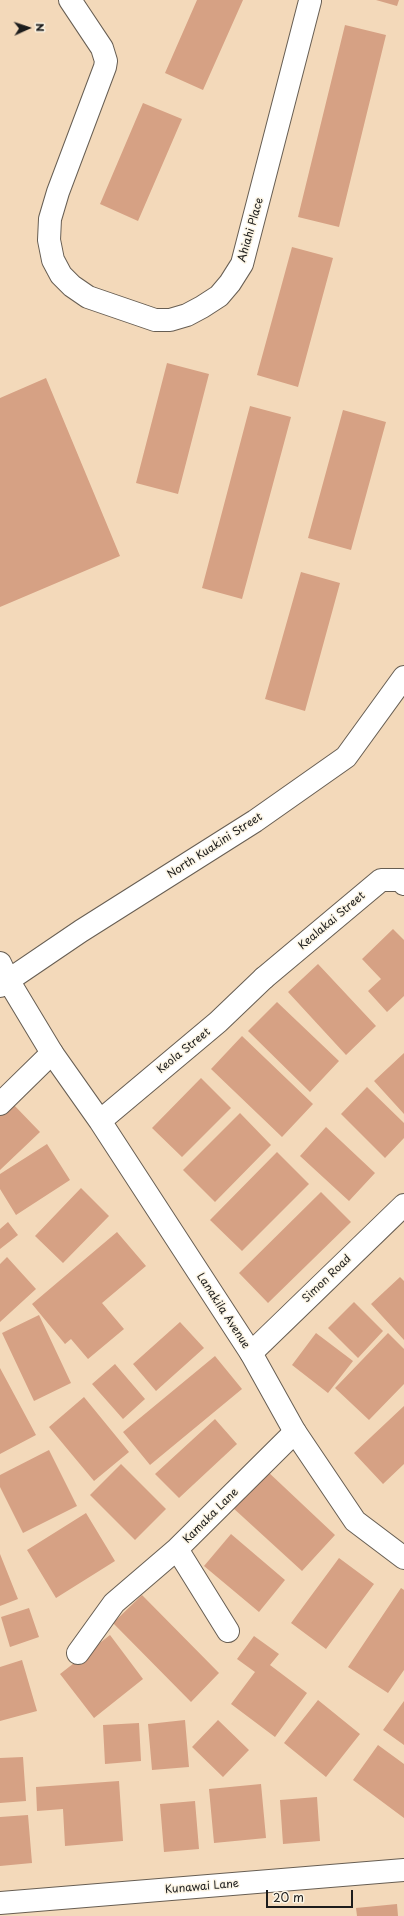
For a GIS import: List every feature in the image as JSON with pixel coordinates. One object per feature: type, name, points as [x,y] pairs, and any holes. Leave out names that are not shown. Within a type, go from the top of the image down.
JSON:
[{"type":"street","name":"Ahiahi Place","points":[[70,0],[102,48],[106,61],[58,192],[50,219],[49,240],[53,260],[61,274],[72,286],[88,297],[155,320],[170,320],[181,317],[202,307],[219,296],[230,283],[242,264],[310,1]]},
{"type":"street","name":"North Kuakini Street","points":[[3,976],[81,931],[255,821],[346,757],[404,677]]},
{"type":"street","name":"Kealakai Street","points":[[264,978],[381,880],[401,880],[404,884]]},
{"type":"street","name":"Lanakila Avenue","points":[[3,976],[52,1053],[100,1121],[251,1353],[295,1432],[355,1521],[404,1558]]},
{"type":"street","name":"Keola Street","points":[[100,1121],[218,1022],[264,978]]},
{"type":"street","points":[[0,1104],[52,1053]]},
{"type":"street","name":"Simon Road","points":[[251,1353],[404,1205]]},
{"type":"street","name":"Kamaka Lane","points":[[228,1631],[177,1549],[295,1432]]},
{"type":"street","points":[[78,1653],[114,1602],[177,1549]]},
{"type":"street","name":"Kunawai Lane","points":[[0,1903],[385,1873],[404,1870]]},
{"type":"building","points":[[197,0],[243,0],[203,90],[165,73]]},
{"type":"building","points":[[376,0],[399,0],[397,6]]},
{"type":"building","points":[[345,25],[386,35],[339,227],[298,217]]},
{"type":"building","points":[[143,103],[182,119],[138,221],[100,204]]},
{"type":"building","points":[[292,247],[333,258],[298,387],[257,375]]},
{"type":"building","points":[[167,363],[209,374],[178,494],[136,483]]},
{"type":"building","points":[[46,378],[120,556],[0,607],[0,398]]},
{"type":"building","points":[[250,406],[291,417],[242,599],[202,588]]},
{"type":"building","points":[[343,410],[386,422],[351,550],[308,538]]},
{"type":"building","points":[[301,572],[340,583],[305,711],[265,699]]},
{"type":"building","points":[[393,929],[404,940],[404,996],[387,1012],[368,991],[381,979],[362,959]]},
{"type":"building","points":[[318,964],[376,1026],[346,1055],[288,992]]},
{"type":"building","points":[[277,1002],[339,1061],[310,1092],[248,1031]]},
{"type":"building","points":[[242,1036],[313,1104],[282,1137],[211,1069]]},
{"type":"building","points":[[404,1053],[404,1114],[374,1081]]},
{"type":"building","points":[[201,1078],[231,1108],[182,1157],[152,1128]]},
{"type":"building","points":[[367,1087],[404,1123],[404,1138],[385,1158],[341,1114]]},
{"type":"building","points":[[12,1103],[40,1132],[0,1170],[0,1115]]},
{"type":"building","points":[[240,1113],[271,1145],[215,1202],[183,1170]]},
{"type":"building","points":[[326,1127],[375,1173],[349,1201],[300,1156]]},
{"type":"building","points":[[47,1144],[70,1180],[16,1215],[0,1189],[0,1174]]},
{"type":"building","points":[[277,1152],[309,1184],[242,1251],[210,1220]]},
{"type":"building","points":[[81,1188],[109,1216],[63,1263],[35,1236]]},
{"type":"building","points":[[321,1192],[351,1222],[268,1303],[239,1273]]},
{"type":"building","points":[[8,1222],[18,1235],[0,1249],[0,1229]]},
{"type":"building","points":[[117,1232],[146,1266],[102,1303],[124,1329],[88,1359],[71,1339],[65,1344],[32,1304]]},
{"type":"building","points":[[7,1257],[36,1289],[0,1322],[0,1264]]},
{"type":"building","points":[[400,1277],[404,1281],[404,1340],[371,1304]]},
{"type":"building","points":[[354,1302],[383,1331],[358,1358],[328,1328]]},
{"type":"building","points":[[39,1315],[71,1383],[34,1401],[2,1333]]},
{"type":"building","points":[[180,1322],[204,1348],[156,1391],[133,1364]]},
{"type":"building","points":[[316,1333],[353,1361],[328,1393],[292,1365]]},
{"type":"building","points":[[388,1333],[404,1349],[404,1384],[369,1420],[335,1388]]},
{"type":"building","points":[[215,1356],[242,1389],[150,1465],[123,1432]]},
{"type":"building","points":[[115,1364],[145,1399],[123,1419],[92,1384]]},
{"type":"building","points":[[0,1368],[36,1435],[0,1454]]},
{"type":"building","points":[[84,1397],[129,1452],[94,1481],[49,1427]]},
{"type":"building","points":[[404,1406],[404,1464],[383,1484],[354,1453]]},
{"type":"building","points":[[215,1419],[237,1444],[179,1498],[155,1474]]},
{"type":"building","points":[[49,1450],[77,1506],[23,1533],[0,1487],[0,1475]]},
{"type":"building","points":[[121,1464],[166,1509],[135,1540],[90,1495]]},
{"type":"building","points":[[266,1470],[335,1535],[302,1571],[232,1507]]},
{"type":"building","points":[[86,1513],[115,1561],[56,1598],[27,1550]]},
{"type":"building","points":[[231,1534],[285,1580],[259,1612],[204,1566]]},
{"type":"building","points":[[0,1554],[18,1599],[0,1606]]},
{"type":"building","points":[[339,1558],[374,1584],[326,1649],[291,1623]]},
{"type":"building","points":[[401,1588],[404,1590],[404,1670],[388,1693],[348,1667]]},
{"type":"building","points":[[142,1595],[219,1673],[191,1702],[113,1623]]},
{"type":"building","points":[[29,1608],[39,1637],[10,1647],[1,1617]]},
{"type":"building","points":[[110,1635],[143,1679],[94,1718],[60,1674]]},
{"type":"building","points":[[254,1636],[279,1654],[270,1665],[307,1693],[275,1737],[231,1704],[255,1672],[237,1659]]},
{"type":"building","points":[[22,1660],[37,1711],[0,1721],[0,1667]]},
{"type":"building","points":[[318,1700],[360,1734],[326,1777],[284,1743]]},
{"type":"building","points":[[404,1701],[404,1745],[383,1730]]},
{"type":"building","points":[[185,1720],[189,1767],[152,1770],[148,1724]]},
{"type":"building","points":[[218,1720],[249,1750],[223,1777],[192,1747]]},
{"type":"building","points":[[139,1723],[141,1761],[105,1764],[103,1725]]},
{"type":"building","points":[[378,1745],[404,1764],[404,1818],[353,1780]]},
{"type":"building","points":[[23,1757],[26,1801],[0,1803],[0,1758]]},
{"type":"building","points":[[119,1781],[123,1841],[65,1846],[63,1809],[37,1811],[36,1787]]},
{"type":"building","points":[[261,1784],[266,1838],[214,1843],[209,1789]]},
{"type":"building","points":[[317,1797],[320,1841],[283,1844],[280,1800]]},
{"type":"building","points":[[195,1801],[199,1849],[164,1852],[160,1804]]},
{"type":"building","points":[[28,1815],[32,1863],[0,1866],[0,1817]]},
{"type":"building","points":[[397,1904],[398,1916],[357,1916],[356,1908]]}]
